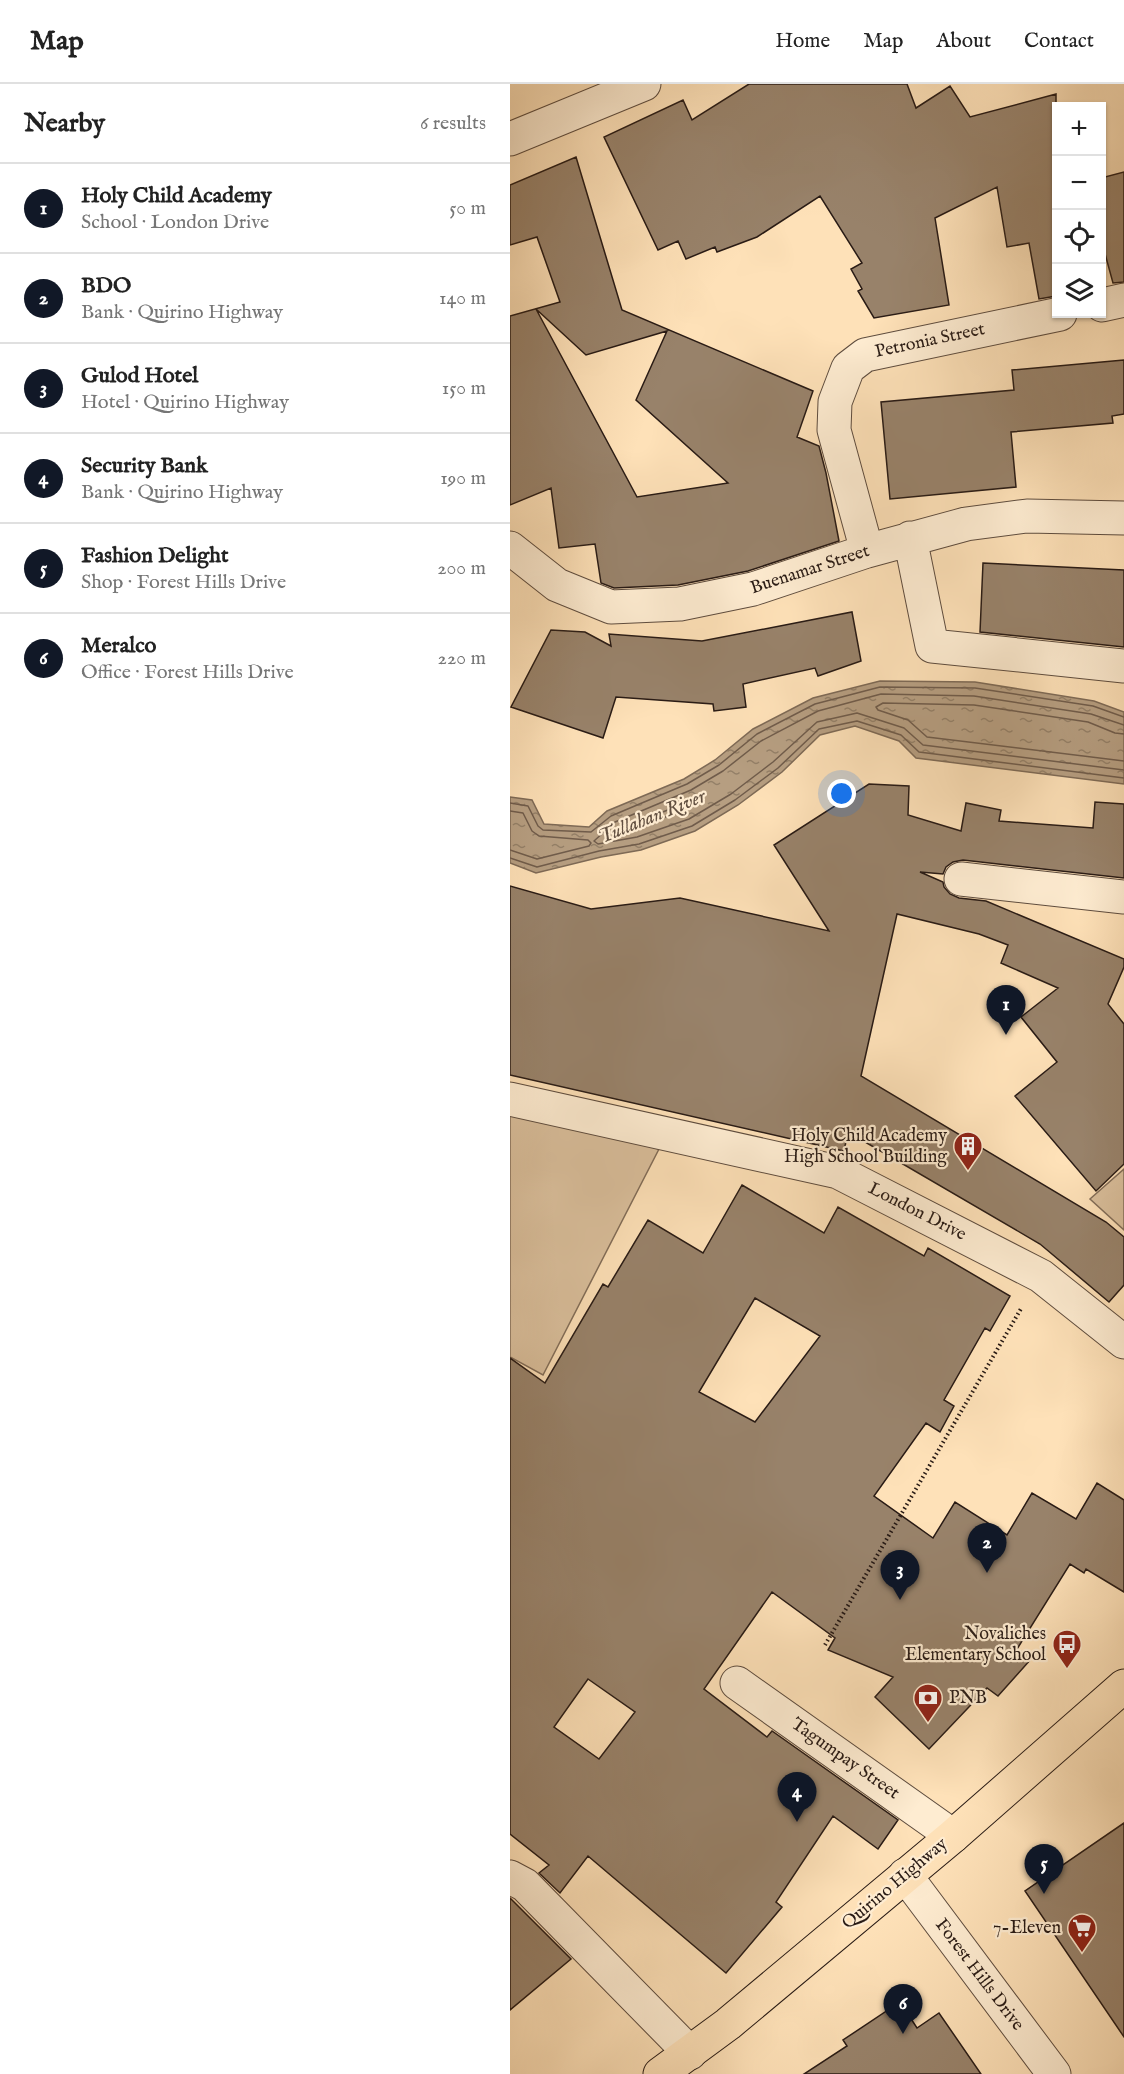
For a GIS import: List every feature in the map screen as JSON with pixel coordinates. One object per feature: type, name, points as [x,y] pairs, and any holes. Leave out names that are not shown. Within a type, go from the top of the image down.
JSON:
[{"type":"main road","name":"Quirino Highway","points":[[660,2074],[728,2024],[1120,1697]]},
{"type":"street","points":[[510,139],[644,84]]},
{"type":"street","points":[[1106,304],[1124,300]]},
{"type":"street","name":"Petronia Street","points":[[867,551],[834,430],[835,402],[848,368],[865,355],[1052,316]]},
{"type":"street","name":"Buenamar Street","points":[[510,548],[557,585],[611,606],[680,604],[753,589],[867,551],[966,524],[1027,516],[1124,518]]},
{"type":"street","points":[[910,538],[932,646],[1124,666]]},
{"type":"street","points":[[961,879],[1124,897]]},
{"type":"street","name":"London Drive","points":[[510,1099],[838,1172],[1041,1276],[1124,1342]]},
{"type":"street","name":"Tagumpay Street","points":[[737,1683],[953,1836]]},
{"type":"street","name":"Forest Hills Drive","points":[[905,1875],[1054,2074]]},
{"type":"street","points":[[510,1877],[525,1885],[690,2053]]},
{"type":"path","points":[[825,1645],[1041,1276]]},
{"type":"shaded area","points":[[510,1108],[659,1149],[543,1375],[510,1357]]},
{"type":"shaded area","points":[[1124,1169],[1124,1230],[1090,1199]]},
{"type":"water","name":"Tullahan River","points":[[880,681],[975,682],[1094,701],[1124,712],[1124,784],[916,758],[899,741],[855,726],[820,735],[782,772],[738,805],[695,831],[641,850],[536,873],[510,863],[510,797],[532,800],[544,824],[589,827],[607,811],[684,779],[715,760],[753,729],[813,698]]},
{"type":"building","points":[[749,84],[907,84],[916,108],[950,86],[970,117],[1056,94],[1056,102],[1052,102],[1052,297],[1039,299],[1029,243],[1007,247],[997,187],[935,218],[949,305],[874,318],[858,291],[862,289],[851,269],[862,263],[820,196],[757,237],[717,252],[715,247],[686,259],[678,241],[658,250],[604,137],[683,100],[692,120]]},
{"type":"building","points":[[576,157],[622,310],[813,391],[797,437],[819,446],[839,541],[748,571],[678,585],[614,588],[601,583],[595,544],[559,548],[551,488],[510,505],[510,316],[560,302],[537,237],[510,245],[510,185]],"holes":[[[536,309],[586,355],[667,331],[636,400],[728,483],[637,497]]]},
{"type":"building","points":[[1124,172],[1124,282],[1113,283],[1106,257],[1106,177]]},
{"type":"building","points":[[1124,360],[1124,414],[1112,416],[1113,423],[1011,432],[1016,487],[890,499],[881,402],[1014,390],[1012,370]]},
{"type":"building","points":[[983,563],[1124,570],[1124,647],[980,632]]},
{"type":"building","points":[[852,612],[861,661],[818,676],[815,668],[743,684],[746,707],[714,711],[713,704],[616,697],[603,738],[511,707],[551,630],[585,632],[611,646],[609,634],[702,641]]},
{"type":"building","points":[[869,784],[909,786],[908,815],[961,831],[966,803],[1001,810],[999,821],[1093,828],[1095,802],[1124,804],[1124,878],[963,860],[953,862],[946,867],[943,874],[920,872],[943,882],[950,894],[959,898],[986,901],[1124,959],[1124,967],[1108,1004],[1124,1024],[1124,1164],[1096,1191],[1015,1096],[1057,1062],[1021,1017],[1058,988],[1001,963],[1008,945],[979,934],[897,914],[861,1076],[1106,1222],[1124,1237],[1124,1285],[1109,1302],[1040,1244],[848,1132],[844,1151],[510,1075],[510,886],[591,909],[680,898],[829,931],[774,845]]},
{"type":"building","points":[[742,1185],[824,1233],[838,1207],[924,1256],[928,1248],[1010,1296],[990,1331],[985,1328],[944,1400],[954,1406],[940,1432],[926,1423],[874,1496],[933,1538],[955,1502],[1007,1535],[1032,1493],[1076,1519],[1097,1483],[1124,1500],[1124,1592],[1086,1569],[1084,1573],[1070,1564],[1017,1649],[1032,1658],[998,1696],[987,1688],[929,1749],[875,1697],[893,1677],[828,1650],[835,1638],[772,1592],[704,1689],[767,1737],[772,1731],[898,1820],[878,1849],[833,1816],[776,1902],[782,1907],[726,1973],[588,1856],[560,1893],[539,1873],[549,1865],[510,1834],[510,1358],[545,1383],[603,1284],[608,1287],[648,1220],[703,1253]],"holes":[[[755,1298],[820,1336],[755,1422],[699,1392]],[[588,1679],[635,1712],[599,1759],[554,1727]]]},
{"type":"building","points":[[1124,1823],[1124,2037],[1025,1891]]},
{"type":"building","points":[[510,1898],[571,1959],[510,2010]]},
{"type":"building","points":[[900,2002],[917,2028],[939,2013],[981,2074],[804,2074],[847,2046],[843,2040]]},
{"type":"place","name":"Holy Child Academy","points":[[1006,1035]]},
{"type":"place","name":"Holy Child Academy High School Building","points":[[968,1172]]},
{"type":"place","name":"BDO","points":[[987,1573]]},
{"type":"place","name":"Gulod Hotel","points":[[900,1600]]},
{"type":"place","name":"Novaliches Elementary School","points":[[1067,1670]]},
{"type":"place","name":"PNB","points":[[928,1724]]},
{"type":"place","name":"Security Bank","points":[[797,1822]]},
{"type":"place","name":"Fashion Delight","points":[[1044,1894]]},
{"type":"place","name":"7-Eleven","points":[[1082,1954]]},
{"type":"place","name":"Meralco","points":[[903,2034]]}]
